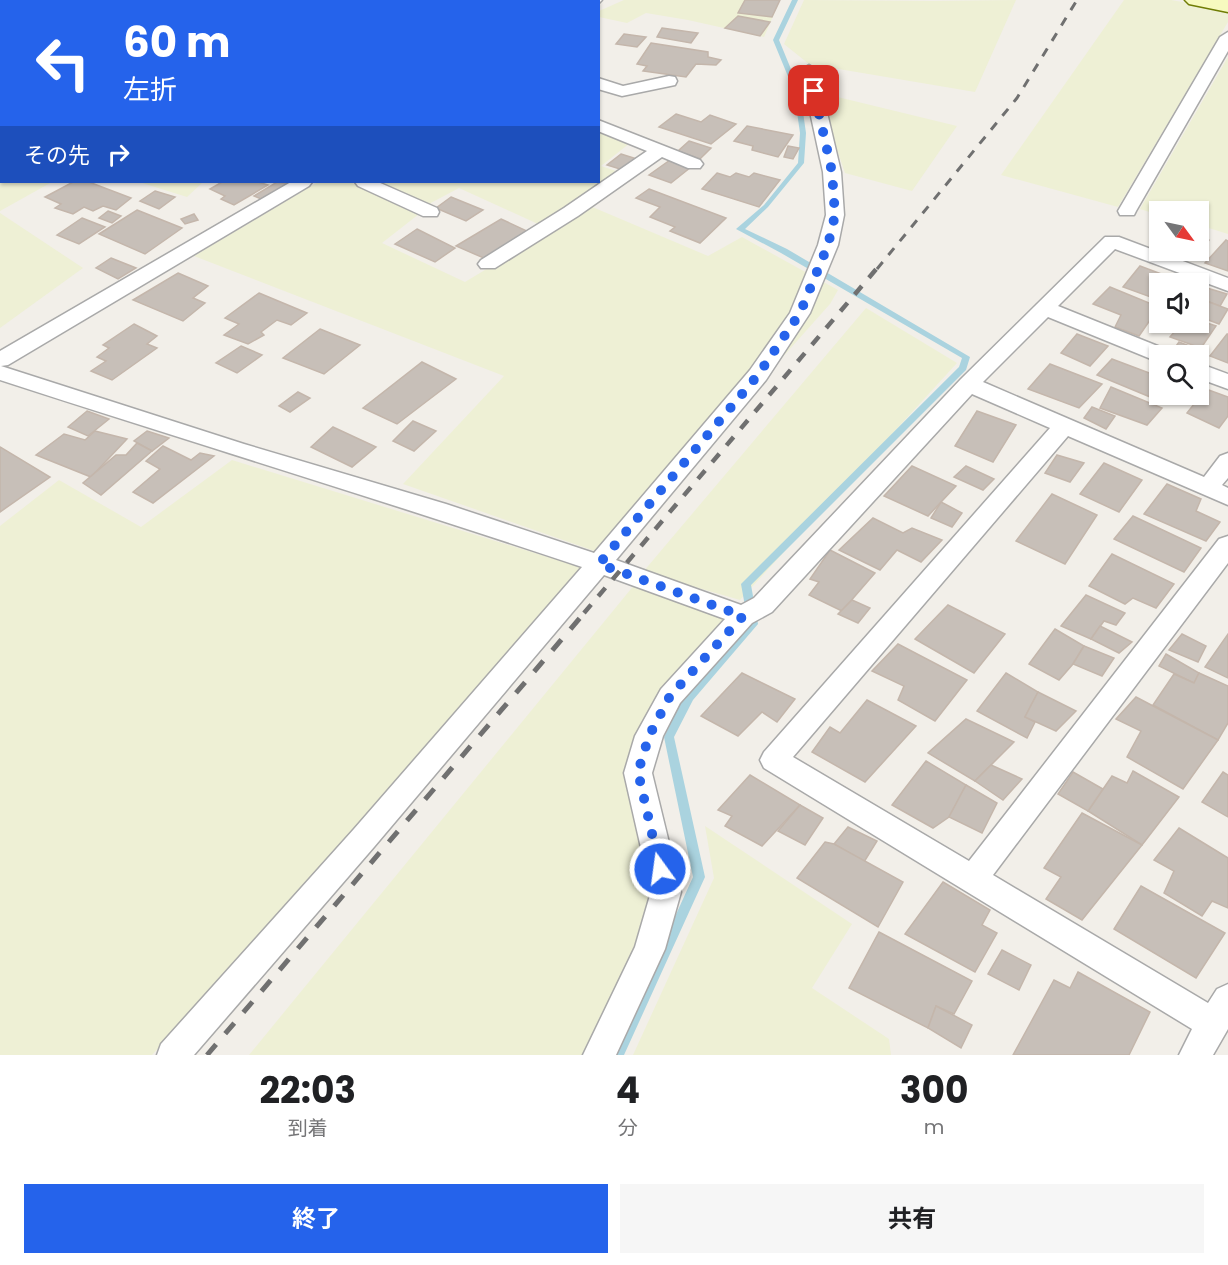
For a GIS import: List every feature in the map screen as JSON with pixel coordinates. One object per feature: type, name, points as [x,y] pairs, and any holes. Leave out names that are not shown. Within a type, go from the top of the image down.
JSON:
[{"type":"main road","points":[[1196,0],[1228,6]]},
{"type":"street","points":[[1127,211],[1228,37]]},
{"type":"street","points":[[173,1055],[364,838],[599,564],[758,375],[800,313],[828,245],[835,215],[832,172],[809,70]]},
{"type":"street","points":[[600,84],[622,91],[669,81]]},
{"type":"street","points":[[600,126],[694,164]]},
{"type":"street","points":[[488,264],[571,212],[661,150]]},
{"type":"street","points":[[1,372],[301,183]]},
{"type":"street","points":[[366,183],[429,212]]},
{"type":"street","points":[[599,1055],[651,950],[666,892],[638,772],[649,736],[670,696],[743,616],[763,605],[969,384],[1112,241],[1228,285]]},
{"type":"street","points":[[1045,308],[1149,350]]},
{"type":"street","points":[[1,372],[236,449],[438,510],[599,564],[743,616]]},
{"type":"street","points":[[1209,374],[1228,382]]},
{"type":"street","points":[[969,384],[1218,493],[1228,461]]},
{"type":"street","points":[[1064,426],[774,760],[973,879],[1221,1012],[1195,1055]]},
{"type":"street","points":[[973,879],[1228,545]]},
{"type":"green space","points":[[624,0],[780,0],[764,37],[646,13],[627,23],[600,17],[600,11]]},
{"type":"green space","points":[[804,0],[1016,0],[975,92],[809,64],[784,44]]},
{"type":"green space","points":[[1124,0],[1171,0],[1228,10],[1228,22],[1118,207],[1001,175]]},
{"type":"green space","points":[[1228,57],[1228,234],[1209,228],[1209,201],[1149,201],[1149,212],[1140,209]]},
{"type":"green space","points":[[817,92],[957,126],[912,191],[845,173]]},
{"type":"green space","points":[[600,130],[630,143],[601,166],[628,175],[583,203],[708,256],[742,237],[838,290],[830,304],[606,555],[403,484],[504,376],[194,256],[316,183],[352,183],[419,214],[382,243],[465,282],[551,230],[459,188],[427,205],[378,183],[600,183]]},
{"type":"green space","points":[[0,183],[50,183],[0,211]]},
{"type":"green space","points":[[142,183],[202,183],[187,197]]},
{"type":"green space","points":[[0,213],[83,268],[0,328]]},
{"type":"green space","points":[[866,308],[957,363],[740,600],[643,572]]},
{"type":"green space","points":[[232,460],[593,571],[152,1055],[0,1055],[0,526],[59,480],[141,527]]},
{"type":"green space","points":[[635,584],[727,615],[664,690],[643,727],[659,919],[584,1055],[249,1055]]},
{"type":"green space","points":[[705,826],[852,924],[812,988],[889,1039],[891,1055],[633,1055],[714,878]]},
{"type":"building","points":[[745,0],[780,0],[772,17],[738,13]]},
{"type":"building","points":[[738,16],[770,22],[760,36],[725,28]]},
{"type":"building","points":[[662,28],[698,33],[691,43],[657,37]]},
{"type":"building","points":[[624,34],[646,37],[637,47],[616,44]]},
{"type":"building","points":[[651,43],[708,52],[708,57],[721,60],[716,65],[696,64],[686,77],[643,71],[647,66],[637,64]]},
{"type":"building","points":[[676,114],[701,122],[710,115],[736,124],[711,144],[659,127]]},
{"type":"building","points":[[747,126],[793,135],[778,157],[752,150],[753,146],[734,141]]},
{"type":"building","points":[[689,141],[711,148],[700,159],[678,151]]},
{"type":"building","points":[[788,146],[799,148],[793,159],[784,157]]},
{"type":"building","points":[[621,154],[637,159],[623,170],[607,165]]},
{"type":"building","points":[[670,160],[691,167],[671,183],[649,175]]},
{"type":"building","points":[[717,173],[730,177],[736,173],[749,177],[754,173],[780,180],[759,207],[702,189]]},
{"type":"building","points":[[71,183],[92,183],[131,198],[116,210],[103,206],[93,211],[84,207],[73,214],[55,208],[61,204],[45,197]]},
{"type":"building","points":[[220,183],[268,185],[234,205],[221,199],[225,196],[210,189]]},
{"type":"building","points":[[275,183],[287,184],[261,199],[254,196]]},
{"type":"building","points":[[649,189],[726,218],[700,243],[670,231],[675,227],[650,217],[660,207],[636,198]]},
{"type":"building","points":[[155,191],[175,197],[159,209],[140,201]]},
{"type":"building","points":[[451,197],[483,210],[466,221],[436,208]]},
{"type":"building","points":[[137,210],[182,228],[145,254],[99,234]]},
{"type":"building","points":[[108,211],[121,216],[112,223],[99,218]]},
{"type":"building","points":[[194,214],[198,220],[185,224],[181,219]]},
{"type":"building","points":[[82,218],[105,227],[79,244],[57,235]]},
{"type":"building","points":[[501,219],[529,232],[486,259],[456,246]]},
{"type":"building","points":[[417,229],[455,248],[435,262],[395,244]]},
{"type":"building","points":[[1226,240],[1228,241],[1228,271],[1205,263]]},
{"type":"building","points":[[111,258],[136,268],[118,279],[96,268]]},
{"type":"building","points":[[1140,266],[1159,273],[1149,273],[1149,296],[1123,287]]},
{"type":"building","points":[[178,273],[208,286],[193,298],[205,303],[183,321],[133,300]]},
{"type":"building","points":[[1110,287],[1149,303],[1149,322],[1139,336],[1115,327],[1121,315],[1093,304]]},
{"type":"building","points":[[1209,289],[1227,294],[1220,306],[1209,302]]},
{"type":"building","points":[[259,293],[307,313],[291,325],[277,320],[261,332],[264,335],[248,344],[224,335],[239,324],[225,318]]},
{"type":"building","points":[[1209,302],[1228,309],[1219,324],[1209,320]]},
{"type":"building","points":[[134,324],[157,336],[147,344],[157,348],[112,380],[91,371],[106,361],[97,357],[109,348],[103,345]]},
{"type":"building","points":[[1209,324],[1216,326],[1203,345],[1193,345],[1170,337],[1173,333],[1209,333]]},
{"type":"building","points":[[320,329],[360,345],[324,374],[283,358]]},
{"type":"building","points":[[1077,334],[1108,346],[1090,366],[1061,353]]},
{"type":"building","points":[[1228,334],[1228,363],[1210,356]]},
{"type":"building","points":[[241,346],[262,355],[237,373],[216,363]]},
{"type":"building","points":[[1112,359],[1149,373],[1149,397],[1097,375]]},
{"type":"building","points":[[422,362],[456,379],[397,424],[363,408]]},
{"type":"building","points":[[1050,364],[1102,384],[1079,408],[1028,389]]},
{"type":"building","points":[[1111,387],[1149,403],[1149,405],[1162,408],[1147,425],[1100,408]]},
{"type":"building","points":[[1209,390],[1228,397],[1228,416],[1219,428],[1187,413],[1193,405],[1209,405]]},
{"type":"building","points":[[298,392],[310,398],[290,412],[279,406]]},
{"type":"building","points":[[1092,407],[1115,416],[1106,429],[1084,418]]},
{"type":"building","points":[[87,411],[109,419],[88,436],[68,427]]},
{"type":"building","points":[[977,411],[1016,425],[993,462],[955,446]]},
{"type":"building","points":[[413,421],[436,431],[414,451],[393,441]]},
{"type":"building","points":[[333,427],[376,447],[352,467],[311,447]]},
{"type":"building","points":[[95,431],[127,439],[91,477],[36,455],[64,434],[85,440]]},
{"type":"building","points":[[147,431],[169,438],[152,451],[134,441]]},
{"type":"building","points":[[137,443],[152,451],[101,495],[83,483],[116,455],[126,455]]},
{"type":"building","points":[[163,446],[191,460],[200,453],[214,456],[153,503],[133,492],[160,469],[146,461]]},
{"type":"building","points":[[0,447],[50,477],[0,512]]},
{"type":"building","points":[[1057,455],[1084,463],[1070,482],[1045,473]]},
{"type":"building","points":[[1104,463],[1142,480],[1119,512],[1080,494]]},
{"type":"building","points":[[912,466],[956,486],[928,516],[884,496]]},
{"type":"building","points":[[966,466],[994,479],[983,490],[954,477]]},
{"type":"building","points":[[1167,484],[1201,499],[1196,511],[1220,522],[1206,541],[1144,514]]},
{"type":"building","points":[[1052,494],[1097,515],[1065,564],[1016,541]]},
{"type":"building","points":[[941,502],[962,513],[952,527],[931,518]]},
{"type":"building","points":[[1133,516],[1201,548],[1184,572],[1114,539]]},
{"type":"building","points":[[873,518],[903,533],[912,528],[942,540],[921,562],[897,550],[880,570],[839,550]]},
{"type":"building","points":[[830,550],[875,573],[842,611],[809,595],[819,582],[810,579]]},
{"type":"building","points":[[1112,554],[1174,584],[1156,608],[1133,598],[1125,604],[1089,586]]},
{"type":"building","points":[[1086,595],[1125,613],[1116,625],[1104,621],[1091,639],[1061,626]]},
{"type":"building","points":[[852,600],[870,608],[858,623],[838,614]]},
{"type":"building","points":[[948,605],[1005,634],[974,673],[915,639]]},
{"type":"building","points":[[1100,626],[1132,642],[1119,653],[1091,639]]},
{"type":"building","points":[[1055,629],[1084,646],[1073,664],[1059,680],[1029,664]]},
{"type":"building","points":[[1182,634],[1206,646],[1198,662],[1169,650]]},
{"type":"building","points":[[1228,634],[1228,678],[1205,667]]},
{"type":"building","points":[[898,644],[967,680],[935,721],[898,700],[904,686],[872,671]]},
{"type":"building","points":[[1084,646],[1114,658],[1102,676],[1073,664]]},
{"type":"building","points":[[1166,654],[1199,673],[1194,683],[1159,666]]},
{"type":"building","points":[[742,673],[795,699],[777,722],[762,712],[738,736],[701,716]]},
{"type":"building","points":[[1006,673],[1038,692],[1025,717],[1035,722],[1027,738],[977,711]]},
{"type":"building","points":[[1199,673],[1228,686],[1228,723],[1218,740],[1153,705],[1174,674],[1194,683]]},
{"type":"building","points":[[1038,692],[1076,711],[1056,731],[1025,717]]},
{"type":"building","points":[[1136,697],[1218,740],[1183,789],[1127,757],[1141,731],[1116,719]]},
{"type":"building","points":[[867,700],[916,726],[865,782],[812,752],[830,727],[840,733]]},
{"type":"building","points":[[966,719],[1014,742],[975,781],[928,753]]},
{"type":"building","points":[[926,761],[966,785],[949,817],[933,828],[892,805]]},
{"type":"building","points":[[991,765],[1022,779],[1003,800],[975,781]]},
{"type":"building","points":[[1133,771],[1179,797],[1142,845],[1088,811],[1112,776],[1127,783]]},
{"type":"building","points":[[1073,772],[1103,789],[1088,811],[1058,794]]},
{"type":"building","points":[[1223,772],[1228,775],[1228,817],[1202,802]]},
{"type":"building","points":[[750,775],[800,805],[762,846],[725,826],[732,816],[718,810]]},
{"type":"building","points":[[966,785],[997,803],[982,833],[949,817]]},
{"type":"building","points":[[800,805],[823,818],[805,845],[778,831]]},
{"type":"building","points":[[1082,813],[1142,845],[1082,920],[1046,899],[1061,877],[1044,868]]},
{"type":"building","points":[[848,827],[877,841],[864,862],[834,844]]},
{"type":"building","points":[[1179,828],[1228,858],[1228,908],[1212,901],[1202,916],[1164,893],[1174,871],[1154,860]]},
{"type":"building","points":[[825,842],[834,844],[903,882],[878,927],[797,878]]},
{"type":"building","points":[[943,882],[990,910],[982,925],[997,933],[975,972],[905,934]]},
{"type":"building","points":[[1141,886],[1225,933],[1196,978],[1114,929]]},
{"type":"building","points":[[879,932],[972,981],[954,1014],[936,1006],[928,1028],[849,988]]},
{"type":"building","points":[[1002,950],[1031,965],[1019,990],[988,974]]},
{"type":"building","points":[[1078,972],[1150,1012],[1129,1055],[1013,1055],[1054,980],[1070,988]]},
{"type":"building","points":[[936,1006],[972,1025],[961,1048],[928,1028]]},
{"type":"waterway","points":[[618,1055],[699,877],[669,737],[689,697],[753,624],[746,584],[963,368],[966,357],[784,251],[740,229],[766,206],[801,163],[803,133],[797,91],[776,40],[795,0]]},
{"type":"railway","points":[[877,269],[1017,98],[1077,0]]},
{"type":"railway","points":[[584,613],[878,267]]},
{"type":"railway","points":[[207,1055],[585,612]]},
{"type":"route","points":[[660,869],[638,772],[649,736],[670,696],[743,616],[599,564],[758,375],[800,313],[828,245],[835,215],[832,172],[814,91]]}]
